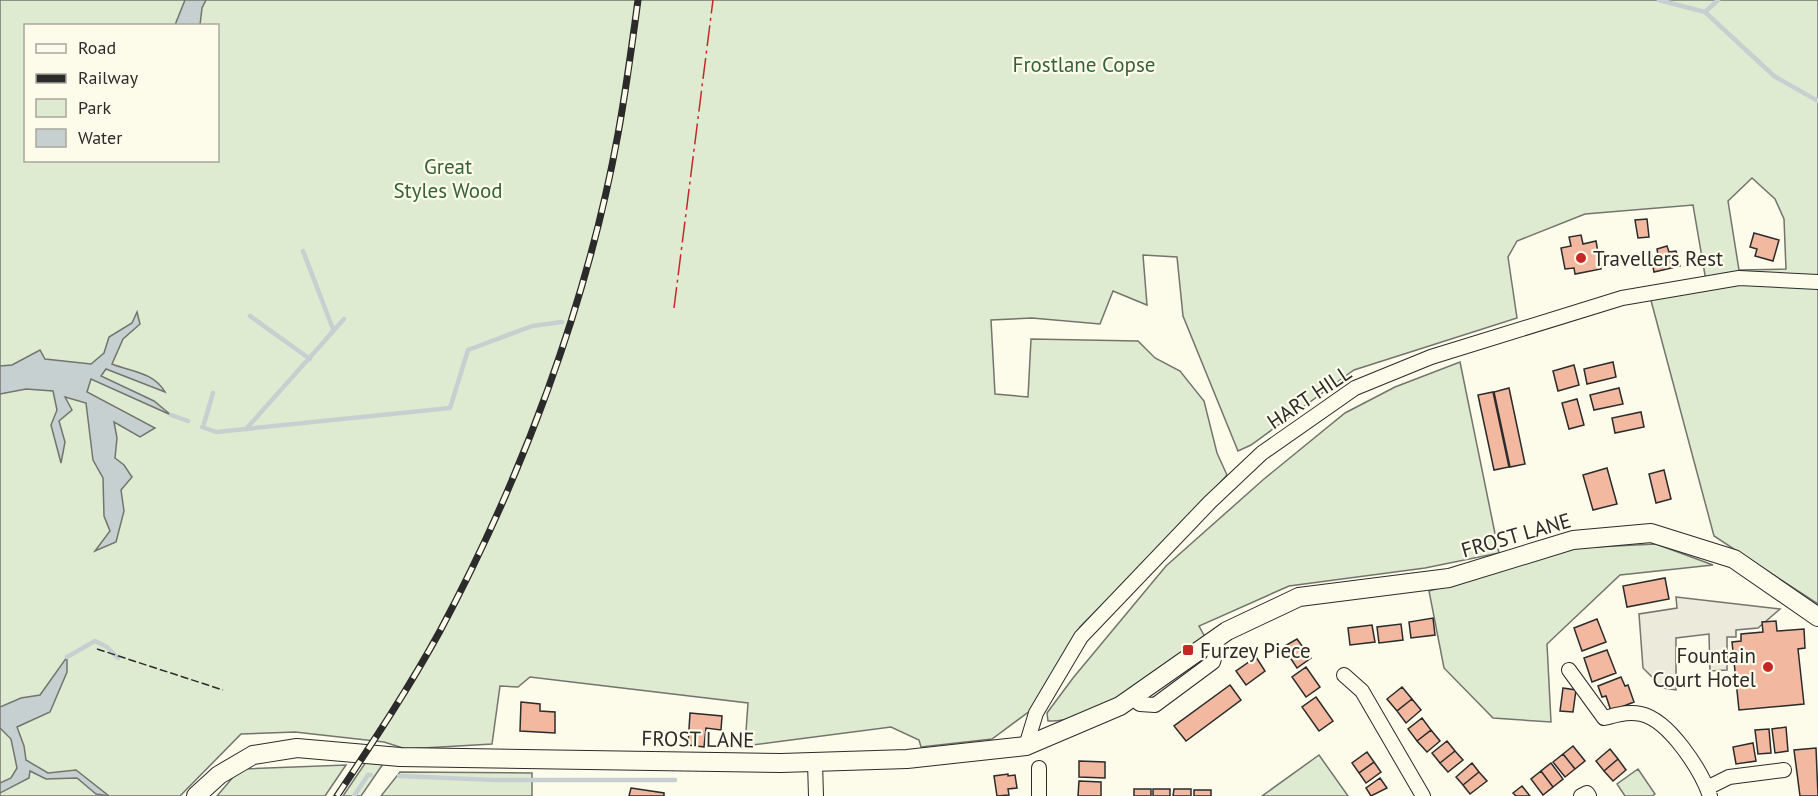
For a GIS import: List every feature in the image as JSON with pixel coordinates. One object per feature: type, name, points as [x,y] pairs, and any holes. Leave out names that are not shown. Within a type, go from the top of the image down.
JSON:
[{"type":"street","name":"HART HILL","points":[[1026,746],[1036,712],[1081,637],[1210,502],[1262,453],[1355,388],[1431,357],[1622,298],[1740,278],[1818,282]]},
{"type":"street","name":"FROST LANE","points":[[196,796],[219,775],[253,755],[297,748],[400,756],[815,762],[907,759],[1026,746],[1120,706],[1216,639],[1299,597],[1449,578],[1573,540],[1652,533],[1734,559],[1818,617]]},
{"type":"street","points":[[1569,670],[1604,718],[1626,712],[1643,714],[1658,721],[1690,758],[1708,792],[1729,777],[1784,770]]},
{"type":"street","points":[[1344,675],[1362,691],[1423,796]]},
{"type":"street","points":[[815,762],[816,796]]},
{"type":"street","points":[[1039,768],[1039,796]]},
{"type":"street","points":[[1581,796],[1587,793],[1589,796]]},
{"type":"green space","points":[[0,0],[1818,0],[1818,604],[1714,536],[1649,293],[1706,281],[1693,205],[1585,214],[1517,241],[1508,257],[1517,318],[1354,370],[1251,445],[1238,451],[1183,316],[1177,257],[1143,255],[1147,305],[1113,291],[1100,324],[1032,318],[991,320],[995,394],[1028,397],[1031,339],[1138,341],[1155,358],[1180,371],[1204,401],[1217,453],[1227,475],[1187,519],[1080,627],[1038,705],[992,739],[921,747],[919,740],[891,727],[745,746],[748,703],[530,677],[518,687],[500,686],[492,744],[406,749],[384,742],[295,732],[241,734],[180,796],[0,796]],"holes":[[[1752,178],[1775,199],[1784,219],[1786,269],[1739,270],[1728,201]]]},
{"type":"green space","points":[[1460,362],[1499,553],[1425,568],[1289,586],[1199,626],[1205,637],[1109,703],[1067,719],[1048,721],[1047,713],[1073,678],[1166,566],[1264,479],[1345,413],[1395,387]]},
{"type":"green space","points":[[1656,544],[1713,565],[1620,575],[1547,644],[1551,722],[1493,718],[1444,668],[1429,591],[1575,548]]},
{"type":"green space","points":[[1319,755],[1348,796],[1262,796]]},
{"type":"green space","points":[[366,762],[383,764],[361,796],[343,796]]},
{"type":"green space","points":[[346,765],[325,796],[217,796],[240,769]]},
{"type":"green space","points":[[1638,769],[1655,794],[1652,796],[1625,796],[1617,784]]},
{"type":"green space","points":[[400,772],[532,773],[532,796],[381,796]]},
{"type":"shaded area","points":[[1676,597],[1780,609],[1758,628],[1736,630],[1736,637],[1727,637],[1727,670],[1710,671],[1709,634],[1676,638],[1676,690],[1663,688],[1643,668],[1639,614],[1677,608]]},
{"type":"water","points":[[185,0],[206,0],[202,8],[200,24],[175,24]]},
{"type":"water","points":[[137,312],[140,324],[123,339],[112,364],[148,376],[165,392],[106,369],[101,376],[154,401],[171,415],[91,379],[87,392],[155,428],[140,437],[114,422],[117,438],[115,458],[124,465],[132,477],[121,490],[124,511],[116,542],[95,551],[110,531],[104,516],[103,478],[93,460],[86,403],[65,397],[72,410],[59,421],[65,442],[61,463],[51,425],[57,410],[53,391],[26,389],[0,394],[0,366],[12,365],[40,350],[45,359],[91,364],[104,353],[109,337],[132,323]]},
{"type":"water","points":[[67,657],[67,672],[50,712],[17,727],[26,760],[48,773],[76,770],[109,796],[96,794],[77,778],[46,779],[30,771],[29,778],[0,793],[0,783],[11,778],[17,768],[11,739],[0,728],[0,707],[21,698],[40,695]]},
{"type":"building","points":[[1647,219],[1649,237],[1638,238],[1635,220]]},
{"type":"building","points":[[1754,233],[1779,240],[1773,261],[1755,256],[1757,249],[1750,247]]},
{"type":"building","name":"Travellers Rest","points":[[1581,235],[1583,244],[1596,241],[1601,269],[1575,274],[1574,268],[1565,269],[1561,248],[1571,246],[1569,237]]},
{"type":"building","points":[[1667,246],[1669,252],[1676,251],[1680,266],[1654,272],[1651,257],[1658,255],[1657,249]]},
{"type":"building","points":[[1613,362],[1616,377],[1587,384],[1584,369]]},
{"type":"building","points":[[1574,365],[1579,385],[1558,391],[1553,371]]},
{"type":"building","points":[[1509,388],[1525,464],[1510,467],[1494,392]]},
{"type":"building","points":[[1619,388],[1623,404],[1594,410],[1590,395]]},
{"type":"building","points":[[1493,392],[1509,467],[1494,470],[1478,395]]},
{"type":"building","points":[[1577,399],[1584,425],[1569,429],[1562,403]]},
{"type":"building","points":[[1641,412],[1644,427],[1615,433],[1612,418]]},
{"type":"building","points":[[1607,468],[1617,504],[1593,510],[1583,475]]},
{"type":"building","points":[[1664,470],[1671,499],[1656,503],[1649,474]]},
{"type":"building","points":[[1665,578],[1669,599],[1627,607],[1623,586]]},
{"type":"building","points":[[1433,618],[1435,635],[1411,638],[1409,622]]},
{"type":"building","points":[[1597,619],[1606,642],[1582,651],[1574,628]]},
{"type":"building","name":"Fountain Court Hotel","points":[[1776,621],[1777,631],[1804,629],[1805,648],[1798,649],[1804,704],[1739,710],[1732,642],[1741,641],[1741,634],[1763,632],[1762,622]]},
{"type":"building","points":[[1401,624],[1403,640],[1379,643],[1377,627]]},
{"type":"building","points":[[1372,625],[1375,642],[1350,645],[1348,628]]},
{"type":"building","points":[[1297,639],[1311,658],[1297,668],[1283,647]]},
{"type":"building","points":[[1607,650],[1616,673],[1592,682],[1584,658]]},
{"type":"building","points":[[1256,657],[1265,671],[1246,685],[1236,671]]},
{"type":"building","points":[[1306,667],[1320,687],[1306,697],[1292,677]]},
{"type":"building","points":[[1621,677],[1625,686],[1628,685],[1634,702],[1611,711],[1606,696],[1602,697],[1598,686]]},
{"type":"building","points":[[1230,685],[1241,700],[1186,741],[1174,726]]},
{"type":"building","points":[[1402,687],[1412,699],[1397,711],[1387,699]]},
{"type":"building","points":[[1563,688],[1576,690],[1573,712],[1560,711]]},
{"type":"building","points":[[1316,697],[1333,721],[1319,731],[1302,707]]},
{"type":"building","points":[[1412,699],[1421,710],[1406,723],[1397,711]]},
{"type":"building","points":[[521,702],[540,704],[540,711],[555,712],[555,733],[520,731]]},
{"type":"building","points":[[690,713],[722,716],[721,730],[706,728],[704,747],[688,745]]},
{"type":"building","points":[[1422,718],[1431,730],[1417,741],[1408,729]]},
{"type":"building","points":[[1786,727],[1788,751],[1775,753],[1772,729]]},
{"type":"building","points":[[1769,729],[1771,753],[1758,754],[1755,730]]},
{"type":"building","points":[[1431,730],[1440,741],[1427,752],[1417,741]]},
{"type":"building","points":[[1447,741],[1455,751],[1440,763],[1432,753]]},
{"type":"building","points":[[1753,743],[1756,761],[1736,764],[1733,747]]},
{"type":"building","points":[[1573,746],[1585,761],[1575,769],[1563,754]]},
{"type":"building","points":[[1816,748],[1818,796],[1800,796],[1794,750]]},
{"type":"building","points":[[1610,749],[1618,759],[1604,771],[1596,761]]},
{"type":"building","points":[[1455,751],[1463,760],[1448,772],[1440,763]]},
{"type":"building","points":[[1367,752],[1374,762],[1359,773],[1352,763]]},
{"type":"building","points":[[1563,754],[1575,769],[1565,777],[1553,762]]},
{"type":"building","points":[[1618,759],[1626,770],[1613,781],[1604,771]]},
{"type":"building","points":[[1079,761],[1105,762],[1105,778],[1079,777]]},
{"type":"building","points":[[1374,762],[1381,772],[1366,783],[1359,773]]},
{"type":"building","points":[[1472,763],[1479,772],[1463,785],[1456,777]]},
{"type":"building","points":[[1551,763],[1563,779],[1553,787],[1541,771]]},
{"type":"building","points":[[1541,771],[1553,787],[1543,795],[1531,779]]},
{"type":"building","points":[[1479,772],[1487,781],[1470,794],[1463,785]]},
{"type":"building","points":[[1008,774],[1008,776],[1015,775],[1017,788],[1008,789],[1009,795],[997,796],[994,776]]},
{"type":"building","points":[[1380,778],[1387,788],[1371,796],[1366,788]]},
{"type":"building","points":[[1079,781],[1101,782],[1101,796],[1078,796]]},
{"type":"building","points":[[1522,786],[1530,796],[1516,796],[1513,793]]},
{"type":"building","points":[[631,788],[664,793],[664,796],[629,796]]},
{"type":"building","points":[[1134,789],[1151,789],[1151,796],[1134,796]]},
{"type":"building","points":[[1153,789],[1170,789],[1170,796],[1153,796]]},
{"type":"building","points":[[1174,789],[1191,789],[1191,796],[1173,796]]},
{"type":"building","points":[[1194,790],[1211,790],[1211,796],[1194,796]]},
{"type":"waterway","points":[[1659,0],[1705,12],[1774,76],[1818,101]]},
{"type":"waterway","points":[[1705,12],[1718,0]]},
{"type":"waterway","points":[[303,251],[333,329]]},
{"type":"waterway","points":[[250,316],[310,359]]},
{"type":"waterway","points":[[246,429],[344,319]]},
{"type":"waterway","points":[[202,427],[216,432],[450,408],[468,350],[532,326],[562,322]]},
{"type":"waterway","points":[[203,427],[213,393]]},
{"type":"waterway","points":[[171,415],[188,421]]},
{"type":"waterway","points":[[67,657],[95,641],[107,647],[118,658]]},
{"type":"waterway","points":[[354,796],[368,775],[371,775]]},
{"type":"waterway","points":[[399,776],[494,780],[675,780]]},
{"type":"railway","points":[[337,796],[403,694],[440,631],[498,513],[548,390],[569,326],[605,198],[621,117],[638,0]]},
{"type":"fence","points":[[97,649],[223,690]]},
{"type":"power","points":[[674,308],[713,0]]},
{"type":"place","name":"Travellers Rest","points":[[1581,258]]},
{"type":"place","name":"Furzey Piece","points":[[1188,650]]},
{"type":"place","name":"Fountain Court Hotel","points":[[1768,667]]},
{"type":"park label","name":"Frostlane Copse","points":[[1084,64]]},
{"type":"park label","name":"Great Styles Wood","points":[[448,178]]}]
